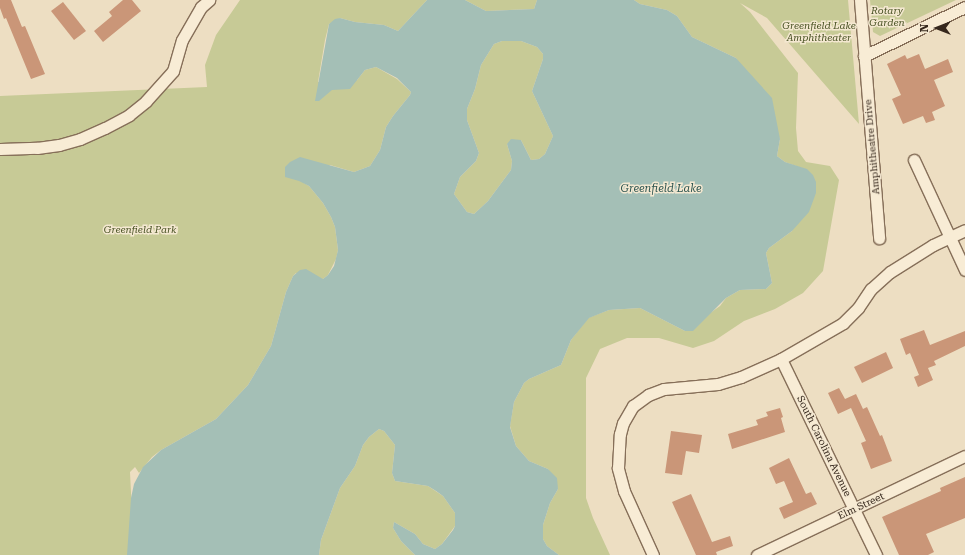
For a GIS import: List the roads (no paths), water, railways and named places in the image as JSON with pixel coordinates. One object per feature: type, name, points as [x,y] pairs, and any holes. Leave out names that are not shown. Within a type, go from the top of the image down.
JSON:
[{"type":"street","points":[[0,149],[37,148],[59,145],[80,139],[105,128],[129,114],[146,101],[173,71],[182,40],[201,7],[209,0]]},
{"type":"street","name":"Amphitheatre Drive","points":[[860,0],[879,238]]},
{"type":"street","points":[[864,56],[965,8]]},
{"type":"street","points":[[914,160],[965,270]]},
{"type":"street","points":[[653,555],[630,507],[620,479],[618,468],[619,445],[623,423],[628,414],[640,400],[656,392],[673,388],[718,384],[741,377],[781,359],[843,323],[858,308],[871,289],[890,272],[950,237],[965,230]]},
{"type":"street","name":"South Carolina Avenue","points":[[781,359],[876,555]]},
{"type":"street","name":"Elm Street","points":[[757,555],[965,456]]},
{"type":"water","name":"Greenfield Lake","points":[[427,0],[465,0],[486,11],[534,9],[537,0],[634,0],[640,4],[667,10],[677,16],[692,37],[736,58],[772,98],[780,139],[777,156],[785,162],[807,169],[813,175],[816,182],[816,193],[809,212],[792,231],[769,248],[766,253],[772,283],[766,289],[740,290],[726,298],[693,331],[685,331],[640,308],[609,310],[589,318],[571,340],[561,365],[529,379],[524,383],[514,402],[510,427],[516,446],[529,461],[548,469],[557,478],[558,489],[550,503],[543,525],[543,539],[547,546],[559,555],[415,555],[401,541],[393,528],[394,522],[415,534],[423,544],[435,549],[442,544],[453,530],[455,526],[455,513],[443,496],[428,486],[395,481],[392,473],[395,445],[384,431],[379,429],[369,437],[363,445],[355,466],[340,488],[321,540],[319,555],[127,555],[131,498],[134,484],[143,467],[161,450],[216,419],[248,385],[271,346],[286,292],[293,276],[300,270],[306,269],[323,279],[328,275],[334,266],[338,250],[335,227],[331,217],[323,203],[309,186],[285,177],[285,167],[290,162],[300,157],[354,172],[370,166],[380,150],[386,127],[410,95],[411,92],[397,78],[376,67],[365,70],[350,89],[332,90],[319,101],[315,101],[329,24],[335,19],[340,18],[355,22],[384,25],[398,31]],"holes":[[[502,41],[521,41],[537,47],[543,54],[543,59],[532,91],[553,136],[545,154],[539,159],[531,160],[521,140],[511,139],[507,144],[512,161],[511,170],[488,201],[474,214],[467,212],[454,194],[460,177],[476,161],[479,153],[467,120],[467,109],[475,89],[481,65],[494,44]]]},
{"type":"park label","name":"Rotary Garden","points":[[887,16]]},
{"type":"park label","name":"Greenfield Lake Amphitheater","points":[[819,30]]},
{"type":"park label","name":"Greenfield Park","points":[[140,230]]}]
